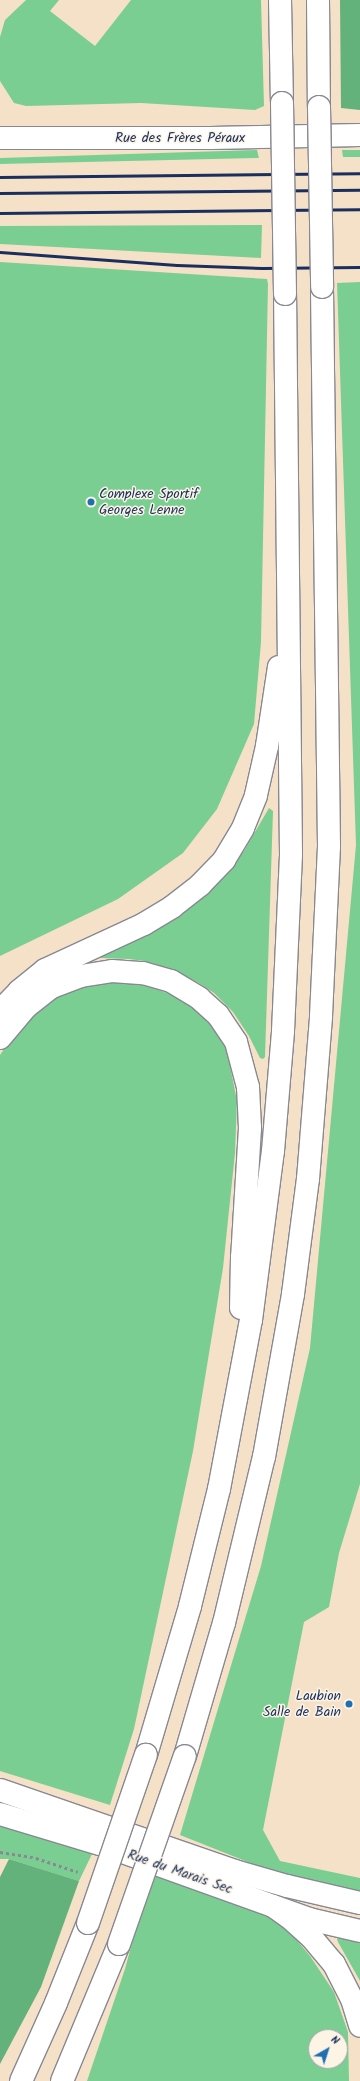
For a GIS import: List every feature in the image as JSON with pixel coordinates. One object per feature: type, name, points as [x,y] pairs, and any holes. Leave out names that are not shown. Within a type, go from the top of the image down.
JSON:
[{"type":"main road","points":[[22,2081],[56,2003],[88,1923],[146,1755],[174,1662],[205,1548],[241,1381],[267,1210],[284,1031],[291,854],[289,574],[280,0]]},
{"type":"main road","points":[[62,2081],[78,2047],[119,1944],[185,1756],[224,1623],[264,1457],[288,1325],[308,1179],[322,1008],[329,846],[318,0]]},
{"type":"main road","name":"Rue des Frères Péraux","points":[[0,138],[211,138],[360,135]]},
{"type":"main road","points":[[0,1011],[19,991],[45,970],[144,924],[172,907],[213,872],[233,846],[250,812],[262,774],[275,697],[289,574]]},
{"type":"main road","points":[[0,1038],[26,1007],[52,987],[80,976],[112,972],[143,973],[171,982],[209,1006],[228,1028],[241,1055],[248,1087],[249,1105],[242,1257],[241,1381]]},
{"type":"main road","name":"Rue du Marais Sec","points":[[0,1790],[235,1871],[287,1886],[360,1903]]},
{"type":"main road","name":"Rue du Marais Sec","points":[[0,1814],[100,1844],[309,1919],[360,1931]]},
{"type":"main road","points":[[273,1906],[289,1917],[312,1938],[334,1964],[352,1999],[360,2026]]},
{"type":"path","points":[[0,1852],[36,1858],[83,1874]]},
{"type":"green space","points":[[26,0],[59,0],[50,11],[95,46],[131,0],[261,0],[264,106],[255,110],[141,103],[26,106],[14,103],[0,81],[0,37],[5,20]]},
{"type":"green space","points":[[340,0],[360,0],[360,110],[341,108]]},
{"type":"green space","points":[[257,150],[259,158],[0,164],[0,158]]},
{"type":"green space","points":[[342,150],[360,150],[360,157],[343,157]]},
{"type":"green space","points":[[262,225],[261,258],[0,244],[0,226]]},
{"type":"green space","name":"Complexe Sportif Georges Lenne","points":[[0,262],[267,279],[268,284],[261,642],[254,724],[217,809],[183,853],[118,899],[0,956]]},
{"type":"green space","points":[[360,282],[360,1484],[339,1553],[329,1607],[304,1622],[263,1830],[280,1861],[360,1878],[360,1894],[296,1881],[180,1835],[261,1566],[310,1348],[356,845],[337,283]]},
{"type":"green space","points":[[269,808],[273,811],[265,1057],[263,1059],[260,1058],[249,1036],[233,1012],[214,993],[199,983],[173,970],[144,961],[100,958],[102,953],[147,935],[192,906],[211,890],[244,851]]},
{"type":"green space","points":[[104,982],[142,984],[181,998],[199,1010],[215,1028],[227,1050],[237,1101],[235,1153],[223,1268],[193,1451],[134,1729],[110,1805],[0,1771],[0,1055],[16,1031],[47,1001],[73,988]]},
{"type":"green space","points":[[0,1825],[92,1854],[79,1881],[9,1859],[0,1859]]},
{"type":"green space","points":[[9,1859],[79,1881],[41,1987],[0,2064],[0,1877]]},
{"type":"green space","points":[[157,1872],[249,1905],[271,1918],[295,1938],[310,1956],[334,1992],[347,2029],[308,2029],[308,2069],[348,2069],[348,2032],[349,2081],[87,2081],[125,1969],[135,1932]]},
{"type":"green space","points":[[339,1936],[360,1939],[360,1981],[338,1942],[337,1939]]},
{"type":"railway","points":[[0,177],[360,173]]},
{"type":"railway","points":[[0,193],[360,190]]},
{"type":"railway","points":[[0,213],[360,209]]},
{"type":"railway","points":[[0,252],[177,265],[262,268],[360,267]]},
{"type":"place","name":"Complexe Sportif Georges Lenne","points":[[91,502]]},
{"type":"place","name":"Laubion Salle de Bain","points":[[349,1704]]}]
